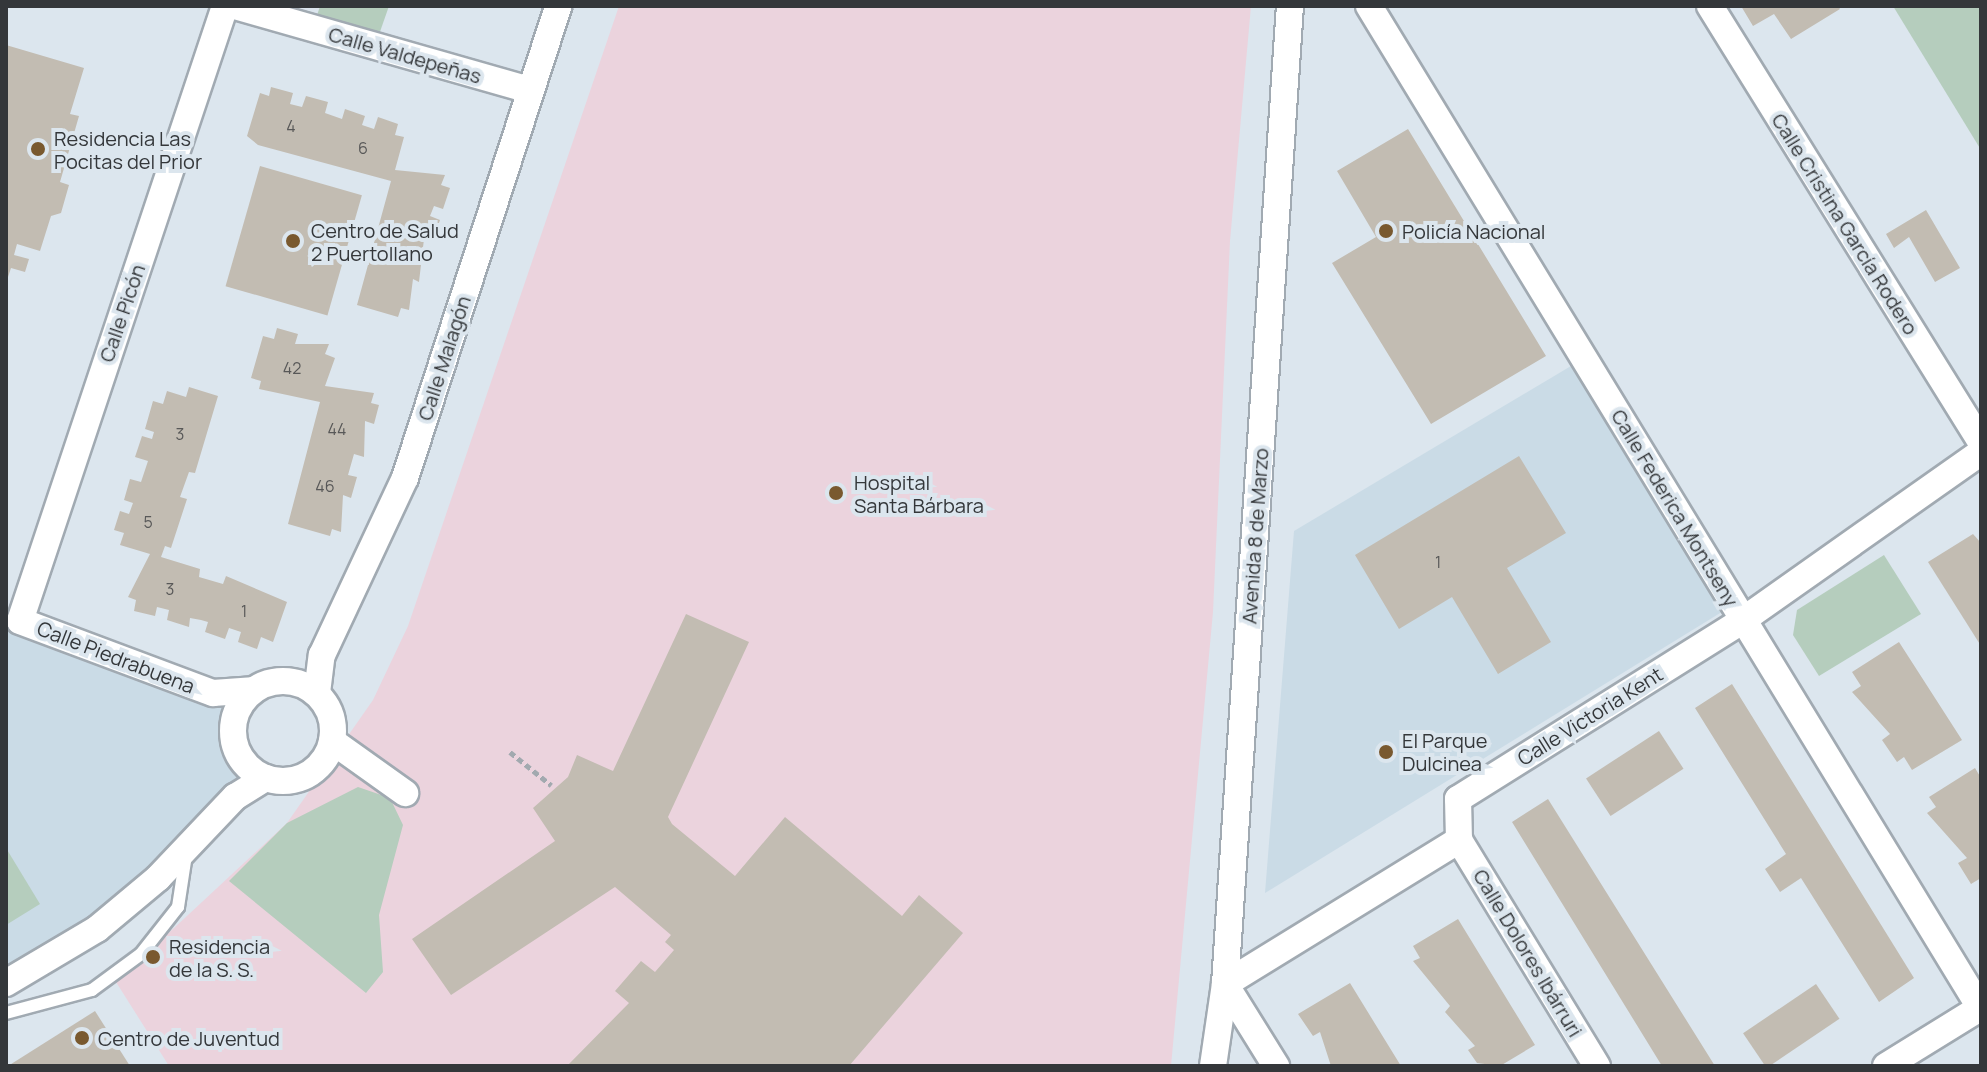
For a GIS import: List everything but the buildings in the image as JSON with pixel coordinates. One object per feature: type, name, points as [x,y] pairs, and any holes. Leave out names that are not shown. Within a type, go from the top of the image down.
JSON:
[{"type":"street","name":"Calle Picón","points":[[20,621],[225,6]]},
{"type":"street","name":"Calle Valdepeñas","points":[[235,6],[530,90]]},
{"type":"street","name":"Calle Malagón","points":[[332,741],[330,715],[317,693],[322,655],[405,478],[558,6]]},
{"type":"street","name":"Avenida 8 de Marzo","points":[[1213,1066],[1225,984],[1290,6]]},
{"type":"street","name":"Calle Federica Montseny","points":[[1369,6],[1981,1009]]},
{"type":"street","name":"Calle Cristina García Rodero","points":[[1710,6],[1981,442]]},
{"type":"street","name":"Calle Victoria Kent","points":[[1459,840],[1458,799],[1743,620],[1981,452]]},
{"type":"street","name":"Calle Piedrabuena","points":[[20,621],[213,693],[252,690]]},
{"type":"street","name":"Calle Malagón","points":[[252,690],[290,680],[322,655]]},
{"type":"street","points":[[290,680],[317,693]]},
{"type":"street","points":[[252,690],[233,720],[255,772]]},
{"type":"street","name":"Calle Piedrabuena","points":[[213,693],[233,720]]},
{"type":"street","points":[[255,772],[293,781],[314,771],[332,741],[405,793]]},
{"type":"street","points":[[6,983],[97,929],[186,848],[255,772]]},
{"type":"street","points":[[1276,1066],[1225,984],[1459,840]]},
{"type":"street","name":"Calle Dolores Ibárruri","points":[[1459,840],[1597,1066]]},
{"type":"street","points":[[1886,1066],[1981,1009]]},
{"type":"lane","points":[[6,1013],[92,990],[141,954],[178,907],[186,848]]},
{"type":"path","points":[[510,752],[551,785]]},
{"type":"shaded area","name":"Hospital Santa Bárbara","points":[[619,6],[1251,6],[1230,241],[1213,612],[1171,1066],[169,1066],[116,982],[287,823],[373,700],[408,626]]},
{"type":"shaded area","name":"El Parque Dulcinea","points":[[1571,366],[1725,610],[1265,893],[1294,531]]},
{"type":"shaded area","points":[[6,618],[240,703],[232,738],[244,765],[235,797],[158,878],[6,983]]},
{"type":"green space","points":[[320,6],[389,6],[375,46],[313,28]]},
{"type":"green space","points":[[1893,6],[1981,6],[1981,150]]},
{"type":"green space","points":[[1884,555],[1921,614],[1819,676],[1793,635],[1797,610]]},
{"type":"green space","points":[[358,787],[390,798],[403,825],[379,915],[383,972],[366,993],[229,881],[287,823]]},
{"type":"green space","points":[[6,848],[40,904],[6,925]]},
{"type":"place","name":"Residencia Las Pocitas del Prior","points":[[38,149]]},
{"type":"place","name":"Policía Nacional","points":[[1386,231]]},
{"type":"place","name":"Centro de Salud 2 Puertollano","points":[[293,241]]},
{"type":"place","name":"Hospital Santa Bárbara","points":[[836,493]]},
{"type":"place","name":"El Parque Dulcinea","points":[[1386,752]]},
{"type":"place","name":"Residencia de la S. S.","points":[[153,957]]},
{"type":"place","name":"Centro de Juventud","points":[[82,1038]]}]
